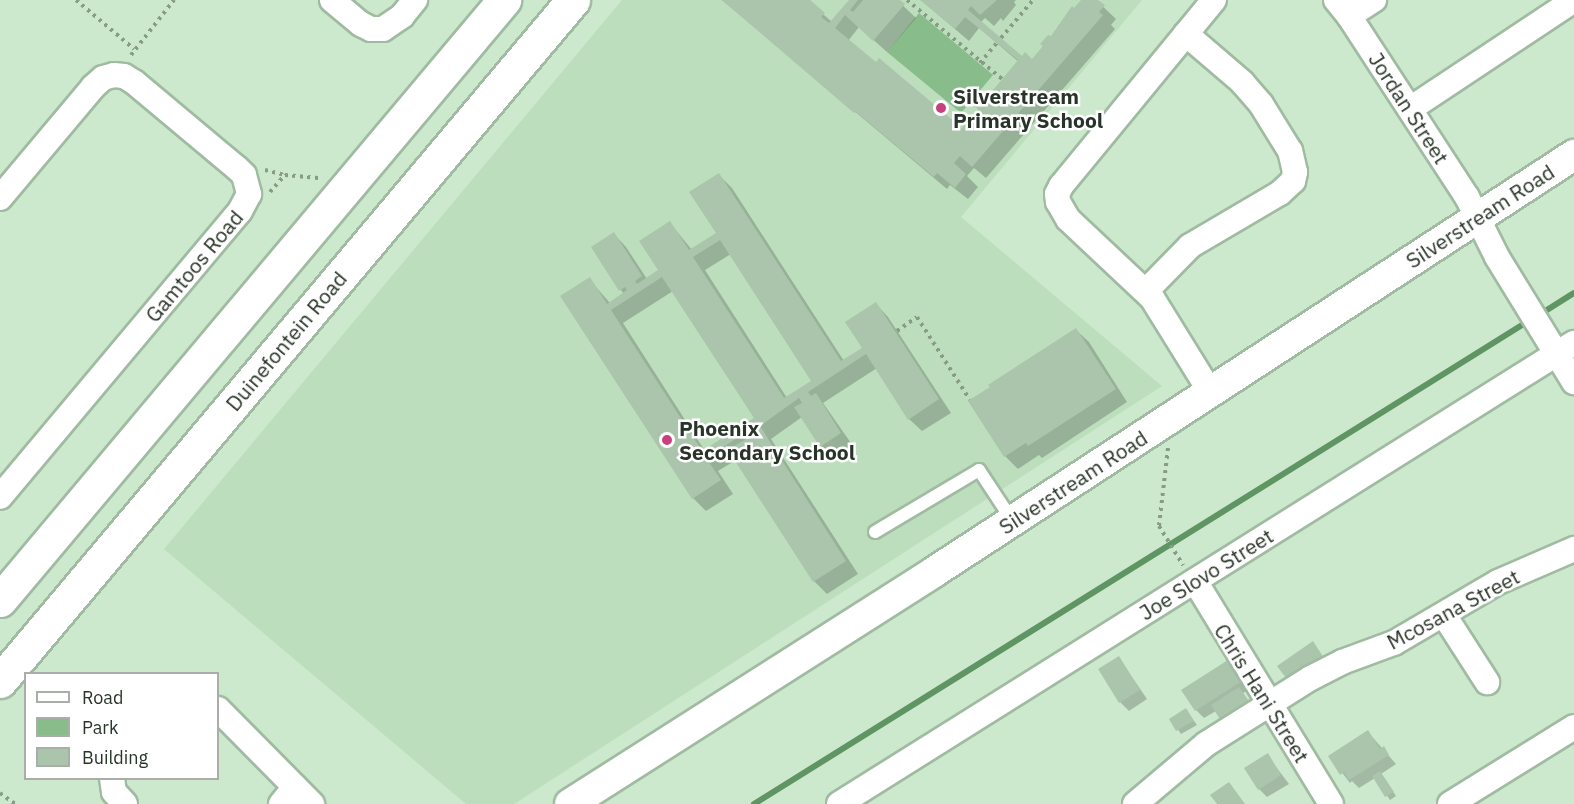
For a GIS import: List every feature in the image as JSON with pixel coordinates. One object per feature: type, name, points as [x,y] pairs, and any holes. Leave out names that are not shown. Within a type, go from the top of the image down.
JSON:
[{"type":"main road","points":[[0,600],[504,0]]},
{"type":"main road","name":"Duinefontein Road","points":[[0,681],[573,0]]},
{"type":"street","points":[[332,0],[361,24],[371,29],[383,29],[402,16],[416,0]]},
{"type":"street","points":[[1211,393],[1157,305],[1146,291],[1068,219],[1058,202],[1058,194],[1061,186],[1214,0]]},
{"type":"street","points":[[1343,8],[1374,0]]},
{"type":"street","points":[[1410,109],[1574,0]]},
{"type":"street","name":"Jordan Street","points":[[1343,8],[1467,197],[1477,219],[1543,332],[1565,349],[1574,382]]},
{"type":"street","points":[[1146,291],[1185,251],[1280,193],[1293,181],[1295,172],[1290,151],[1261,104],[1242,82],[1186,34]]},
{"type":"street","name":"Gamtoos Road","points":[[0,198],[93,87],[103,78],[114,75],[124,76],[134,82],[237,168],[243,175],[249,194],[240,211],[0,497]]},
{"type":"street","name":"Silverstream Road","points":[[570,804],[1013,521],[1574,155]]},
{"type":"street","name":"Joe Slovo Street","points":[[839,804],[1565,349]]},
{"type":"street","name":"Mcosana Street","points":[[1134,804],[1206,744],[1269,703],[1342,662],[1394,643],[1498,582],[1574,549]]},
{"type":"street","name":"Chris Hani Street","points":[[1195,581],[1331,804]]},
{"type":"street","points":[[1444,615],[1487,682]]},
{"type":"street","points":[[219,710],[288,795],[312,804]]},
{"type":"street","points":[[1450,804],[1574,727]]},
{"type":"lane","points":[[874,532],[979,470],[1013,521]]},
{"type":"path","points":[[76,0],[134,49]]},
{"type":"path","points":[[128,62],[134,49],[174,0]]},
{"type":"path","points":[[907,0],[1002,79]]},
{"type":"path","points":[[1001,38],[1033,0]]},
{"type":"path","points":[[980,63],[997,43]]},
{"type":"path","points":[[260,169],[285,175],[322,178]]},
{"type":"path","points":[[267,197],[285,175]]},
{"type":"path","points":[[897,331],[917,318],[970,400]]},
{"type":"path","points":[[1169,442],[1159,526],[1174,553]]},
{"type":"path","points":[[0,793],[15,804]]},
{"type":"shaded area","name":"Phoenix Secondary School","points":[[622,0],[1142,0],[961,217],[1162,386],[514,804],[466,804],[164,549]]},
{"type":"green space","points":[[919,13],[993,75],[961,113],[887,52]]},
{"type":"building","points":[[722,0],[810,0],[825,13],[821,17],[829,23],[849,0],[858,0],[850,10],[853,12],[863,0],[900,0],[905,4],[873,41],[845,15],[835,28],[876,62],[879,58],[962,128],[978,109],[974,106],[981,98],[984,101],[1018,60],[965,17],[955,29],[920,0],[997,0],[980,15],[971,6],[968,10],[1022,56],[1025,52],[1032,59],[1043,46],[1040,44],[1048,35],[1051,36],[1072,6],[1074,8],[1081,0],[1098,0],[1105,5],[1099,12],[1103,15],[972,167],[960,156],[954,163],[966,174],[955,188],[937,173],[934,177],[856,112],[854,113]]},
{"type":"building","points":[[719,173],[841,361],[862,348],[845,322],[876,302],[939,399],[908,420],[866,354],[808,392],[811,396],[816,393],[841,433],[820,447],[794,407],[802,403],[799,398],[760,426],[846,561],[813,582],[728,450],[754,434],[751,429],[706,458],[721,480],[692,499],[560,296],[590,277],[607,304],[627,290],[625,287],[619,291],[591,247],[614,232],[642,276],[635,281],[637,284],[658,270],[639,241],[670,221],[689,250],[716,233],[689,192]],"holes":[[[720,240],[811,381],[784,398],[693,257]],[[662,277],[754,418],[702,451],[611,310]]]},
{"type":"building","points":[[1076,328],[1116,389],[1028,446],[1026,443],[1004,457],[968,401],[990,387],[988,385]]},
{"type":"building","points":[[1313,641],[1324,658],[1289,682],[1277,666]]},
{"type":"building","points":[[1119,656],[1140,690],[1119,703],[1098,669]]},
{"type":"building","points":[[1228,660],[1242,681],[1195,711],[1181,690]]},
{"type":"building","points":[[1239,687],[1251,705],[1223,724],[1211,705]]},
{"type":"building","points":[[1186,708],[1194,721],[1176,731],[1169,719]]},
{"type":"building","points":[[1368,730],[1380,749],[1384,746],[1389,755],[1349,780],[1344,772],[1340,775],[1328,756]]},
{"type":"building","points":[[1268,753],[1281,775],[1258,790],[1244,768]]},
{"type":"building","points":[[1380,771],[1394,792],[1385,797],[1372,776]]},
{"type":"building","points":[[1229,782],[1245,804],[1217,804],[1210,795]]},
{"type":"waterway","points":[[1539,315],[1574,293]]},
{"type":"waterway","points":[[754,804],[1530,320]]},
{"type":"place","name":"Silverstream Primary School","points":[[941,108]]},
{"type":"place","name":"Phoenix Secondary School","points":[[667,440]]}]
